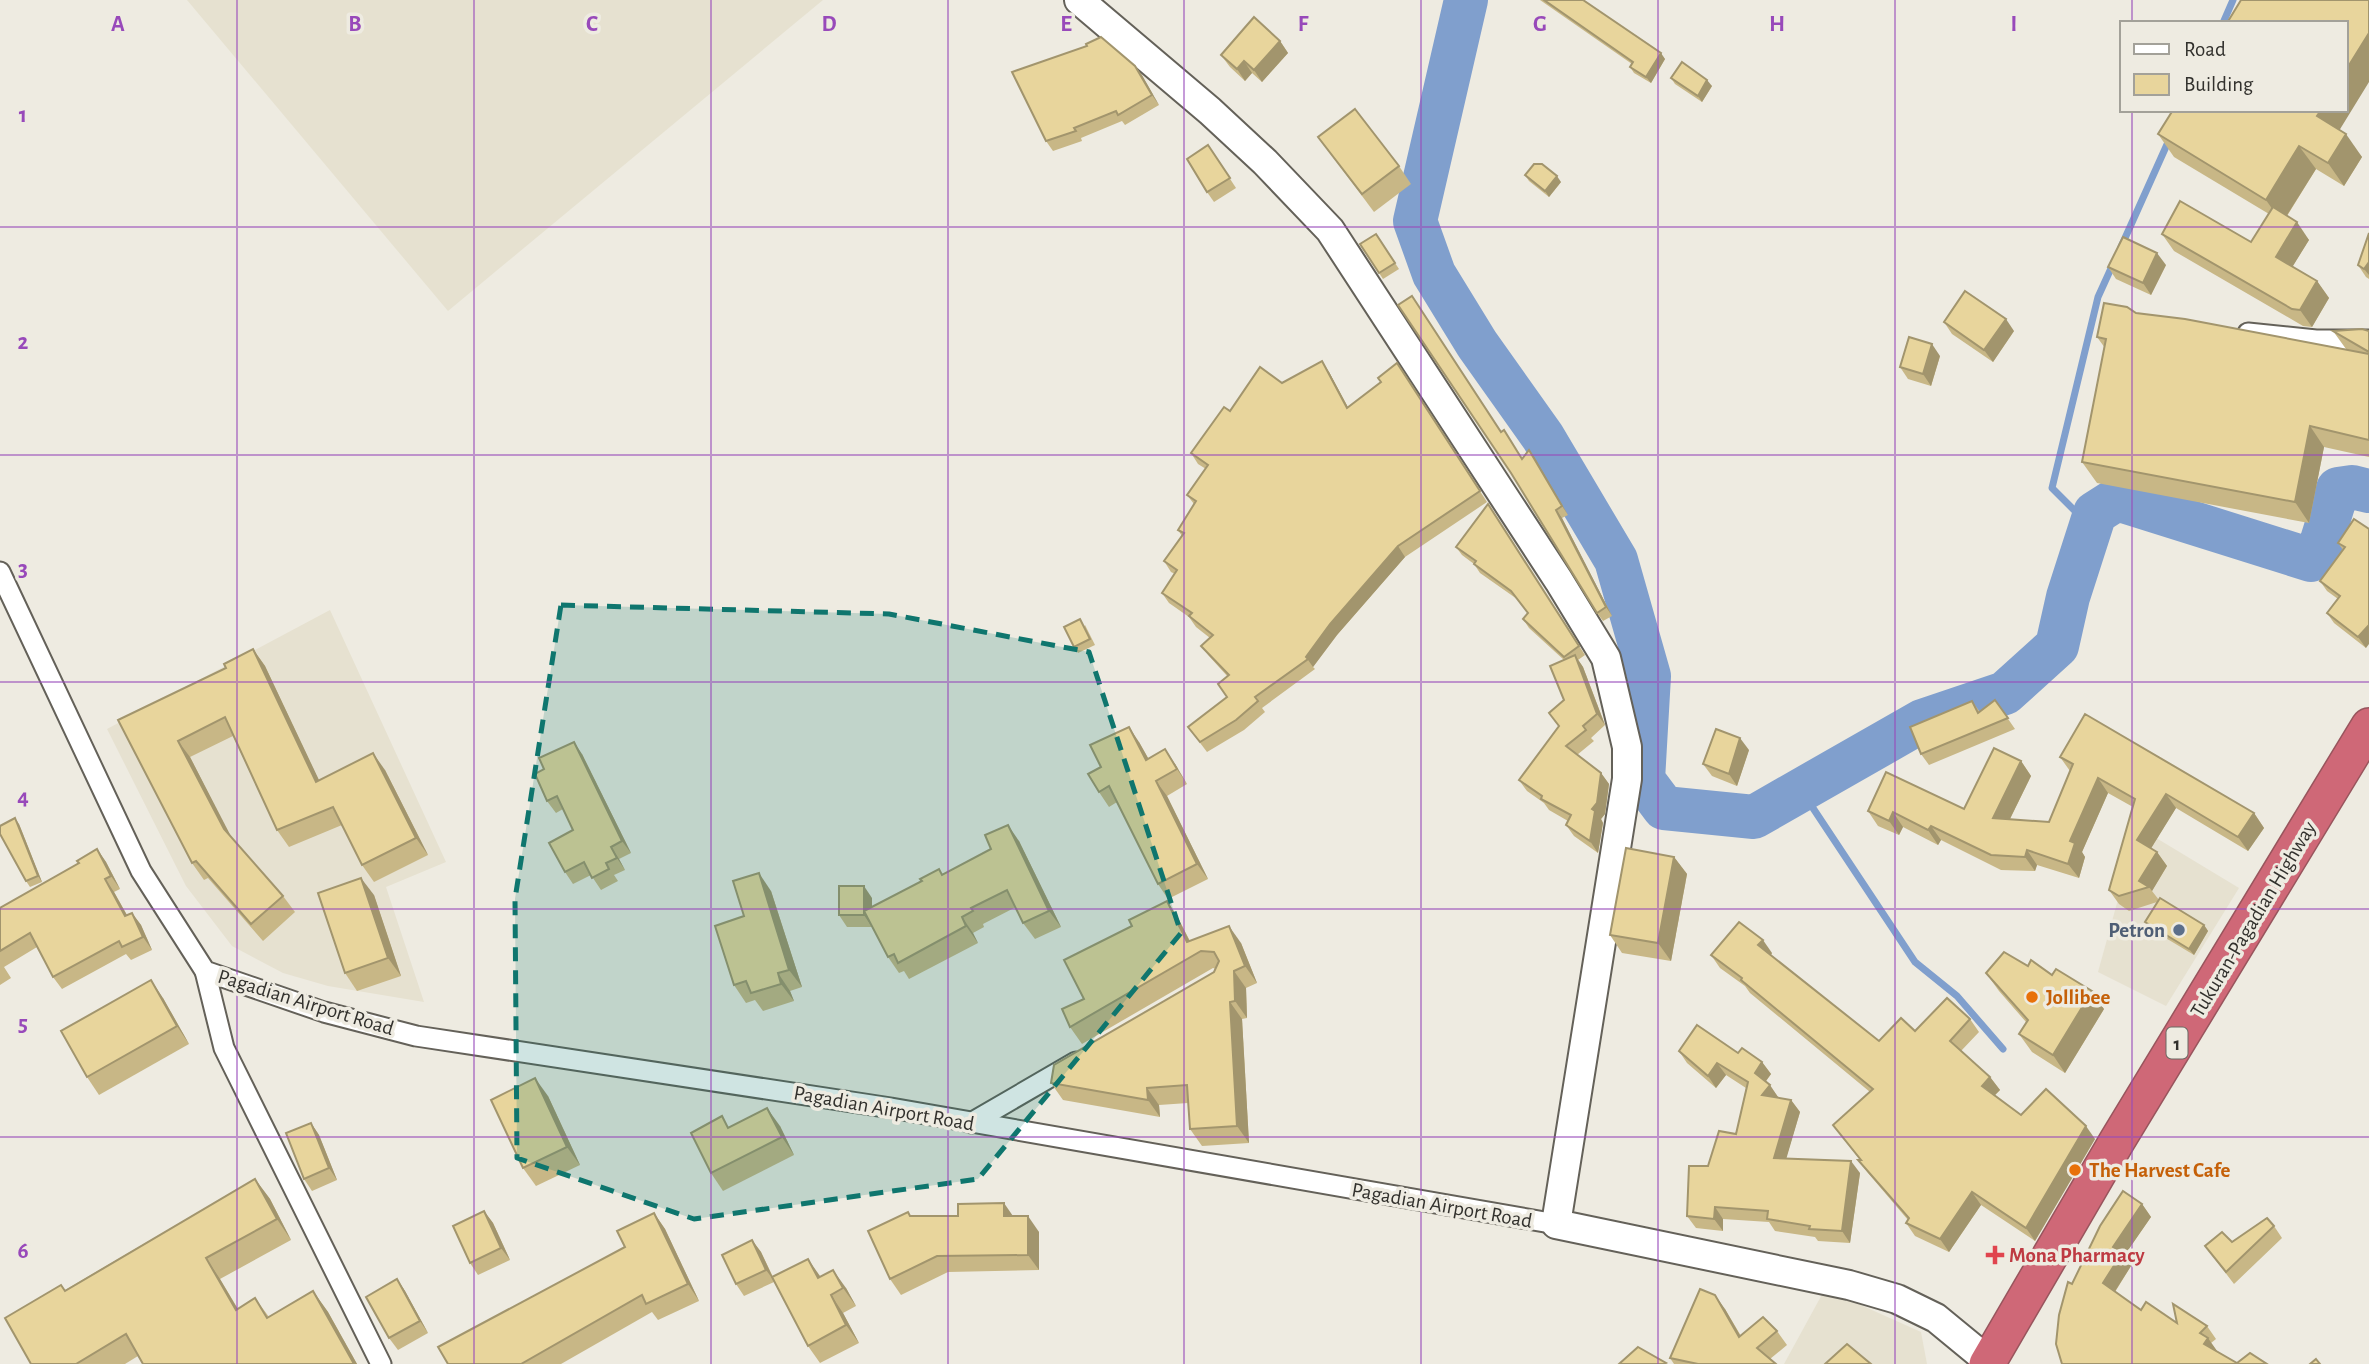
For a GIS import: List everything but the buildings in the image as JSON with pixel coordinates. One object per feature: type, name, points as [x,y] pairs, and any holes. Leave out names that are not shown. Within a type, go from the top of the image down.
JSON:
[{"type":"highway","name":"Tukuran-Pagadian Highway","points":[[1990,1363],[2117,1142],[2369,726]]},
{"type":"street","points":[[1079,0],[1219,119],[1265,162],[1330,230],[1559,581],[1605,658],[1627,747],[1627,779],[1556,1224]]},
{"type":"street","points":[[2227,331],[2316,340],[2369,340]]},
{"type":"street","name":"Pagadian Airport Road","points":[[0,572],[141,871],[205,971],[324,1012],[416,1036],[626,1066],[1556,1224],[1849,1284],[1897,1299],[1936,1318],[1990,1363]]},
{"type":"street","points":[[205,971],[223,1048],[381,1364]]},
{"type":"street","points":[[971,1123],[1089,1054]]},
{"type":"highlighted area","points":[[561,605],[889,614],[1089,652],[1181,933],[978,1179],[694,1219],[517,1158],[515,899]]},
{"type":"shaded area","points":[[187,0],[823,0],[448,311]]},
{"type":"shaded area","points":[[330,610],[446,862],[386,887],[424,1002],[328,986],[283,973],[232,946],[186,886],[107,729]]},
{"type":"shaded area","points":[[2138,827],[2239,888],[2166,1006],[2098,972]]},
{"type":"shaded area","points":[[1825,1289],[1921,1332],[1927,1364],[1784,1364]]},
{"type":"waterway","points":[[1466,0],[1415,221],[1434,274],[1477,344],[1543,437],[1616,560],[1649,676],[1643,780],[1664,808],[1754,817],[1922,721],[2005,693],[2057,646],[2068,597],[2095,513],[2117,499],[2311,560],[2319,550],[2338,489],[2352,487],[2369,491]]},
{"type":"waterway","points":[[2224,21],[2233,0]]},
{"type":"waterway","points":[[2121,247],[2169,140]]},
{"type":"waterway","points":[[2091,527],[2052,488],[2098,297],[2113,264]]},
{"type":"waterway","points":[[1801,790],[1915,962],[1957,996],[2003,1049]]},
{"type":"place","name":"Petron","points":[[2179,930]]},
{"type":"place","name":"Jollibee","points":[[2032,997]]},
{"type":"place","name":"The Harvest Cafe","points":[[2075,1170]]},
{"type":"place","name":"Mona Pharmacy","points":[[1995,1255]]}]
